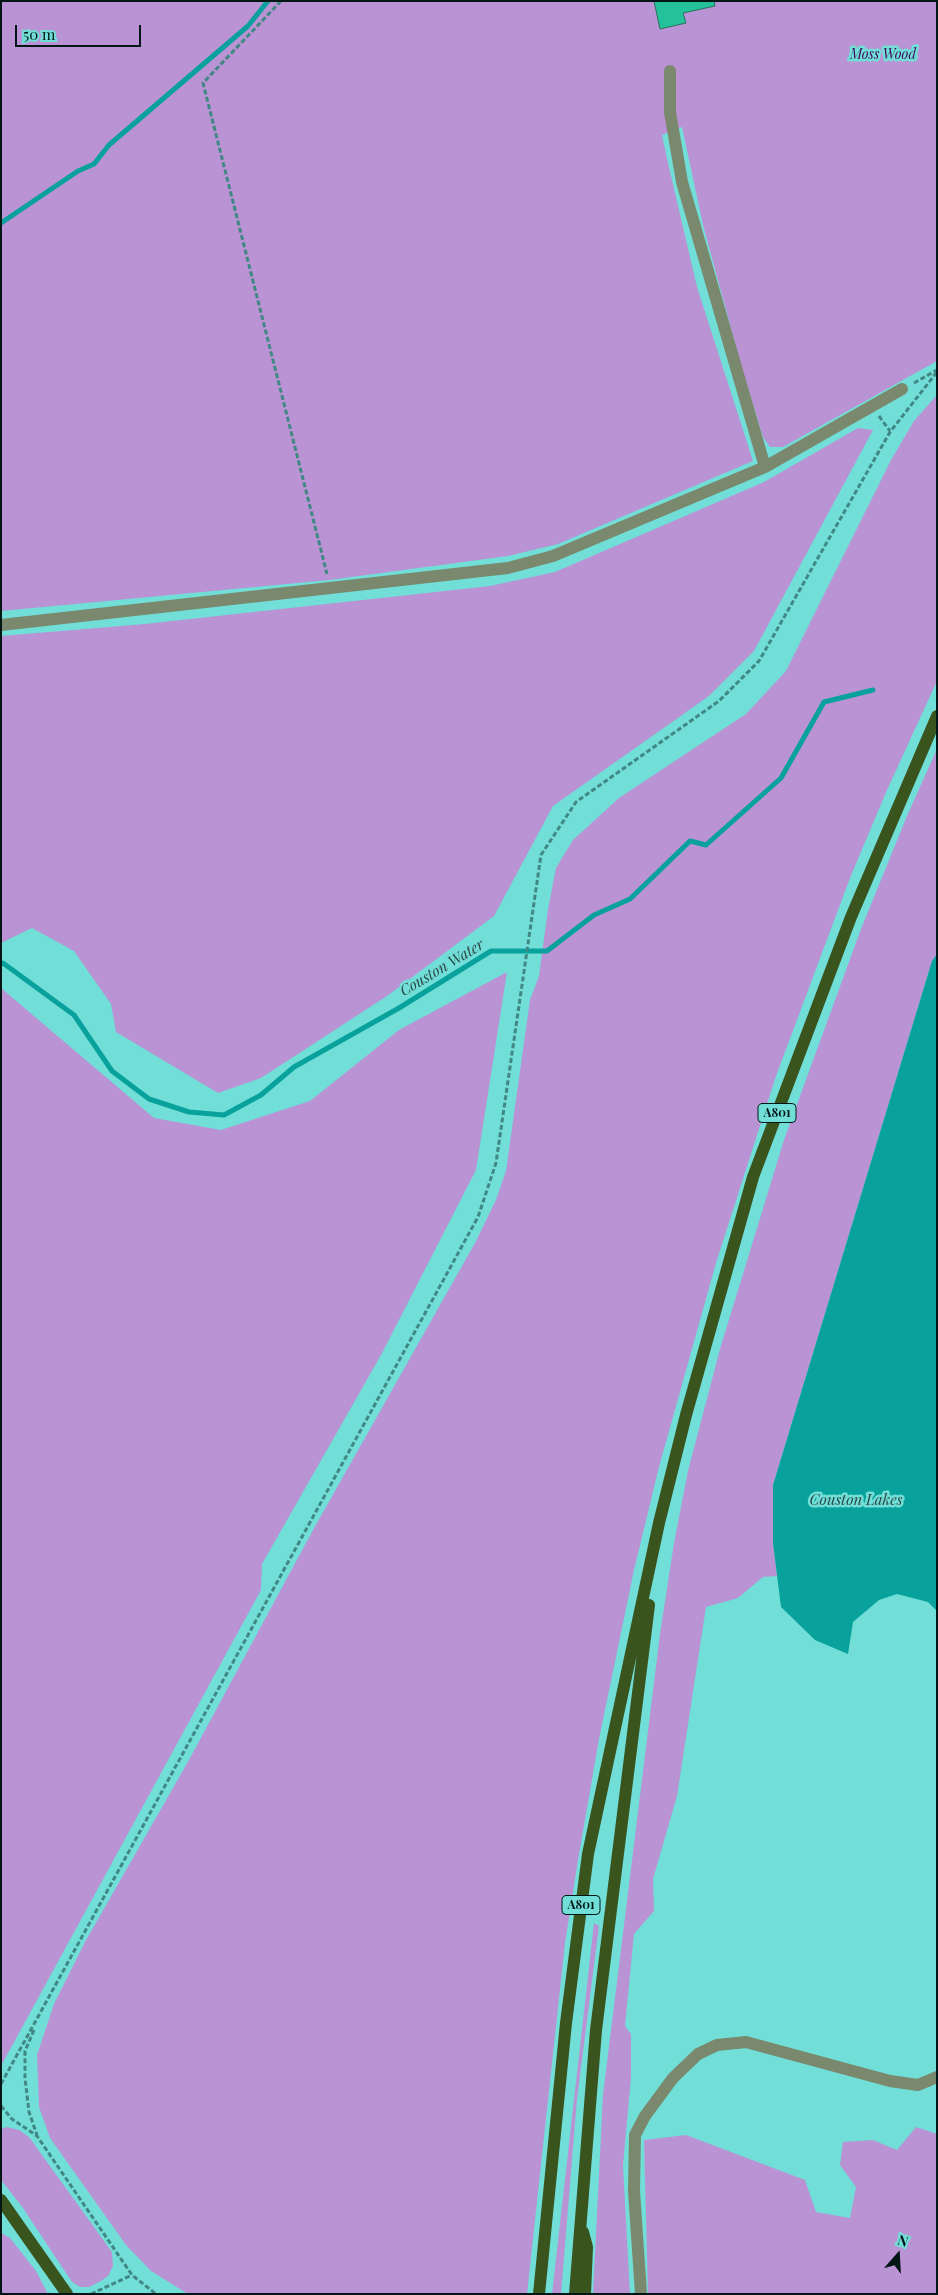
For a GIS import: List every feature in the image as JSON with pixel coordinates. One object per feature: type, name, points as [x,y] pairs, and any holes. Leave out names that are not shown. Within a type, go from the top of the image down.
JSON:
[{"type":"main road","name":"A801","points":[[539,2294],[566,2023],[588,1854],[659,1523],[686,1415],[753,1177],[851,918],[937,716]]},
{"type":"main road","name":"A801","points":[[575,2294],[596,2030],[659,1523]]},
{"type":"main road","points":[[1,2200],[67,2294]]},
{"type":"main road","points":[[1,2215],[18,2223]]},
{"type":"main road","points":[[580,2225],[588,2247],[585,2294]]},
{"type":"street","points":[[670,72],[670,112],[682,182],[765,466]]},
{"type":"street","points":[[1,625],[508,568],[553,556],[765,466],[902,389]]},
{"type":"street","points":[[641,2294],[634,2191],[635,2135],[645,2116],[673,2078],[698,2054],[717,2045],[746,2042],[890,2081],[918,2085],[937,2077]]},
{"type":"path","points":[[282,1],[203,83],[319,545],[333,589]]},
{"type":"path","points":[[902,389],[937,371]]},
{"type":"path","points":[[1,2084],[478,1217],[496,1163],[541,855],[576,802],[719,700],[759,660],[890,432],[937,371]]},
{"type":"path","points":[[38,2018],[25,2051],[25,2078],[29,2112],[37,2136],[132,2275],[156,2294]]},
{"type":"path","points":[[1,2106],[12,2119],[37,2136]]},
{"type":"path","points":[[91,2294],[132,2275]]},
{"type":"green space","name":"Moss Wood","points":[[1,1],[937,1],[937,361],[783,447],[770,447],[763,437],[741,365],[703,225],[682,127],[662,135],[697,287],[753,461],[558,544],[508,556],[329,580],[1,611]]},
{"type":"green space","points":[[937,395],[937,681],[887,790],[850,878],[776,1076],[716,1263],[659,1467],[634,1570],[599,1739],[578,1860],[565,1943],[527,2294],[188,2294],[151,2271],[126,2245],[50,2138],[39,2107],[37,2055],[54,2004],[85,1942],[189,1760],[313,1530],[475,1243],[496,1200],[506,1171],[530,1000],[539,976],[548,909],[556,868],[573,840],[619,798],[746,714],[786,671],[891,460],[914,421]]},
{"type":"green space","points":[[858,428],[873,430],[754,651],[709,696],[553,806],[494,916],[387,996],[261,1078],[218,1093],[116,1032],[111,1004],[74,951],[32,928],[1,943],[1,636],[145,624],[490,586],[555,572],[764,482]]},
{"type":"green space","points":[[937,749],[937,954],[932,961],[773,1485],[773,1542],[777,1576],[763,1577],[738,1598],[706,1607],[677,1796],[653,1879],[654,1911],[634,1934],[625,2026],[631,2034],[631,2077],[623,2166],[630,2294],[593,2294],[603,2095],[660,1634],[674,1543],[688,1471],[720,1349],[784,1140],[861,929],[907,816]]},
{"type":"green space","points":[[507,972],[476,1170],[381,1355],[262,1564],[261,1590],[1,2066],[1,988],[154,1118],[221,1130],[310,1101],[399,1030]]},
{"type":"green space","points":[[594,1923],[599,1926],[577,2099],[561,2294],[552,2294]]},
{"type":"green space","points":[[7,2127],[19,2130],[29,2137],[112,2252],[113,2266],[108,2276],[101,2281],[89,2287],[80,2287],[72,2282],[23,2208],[1,2180],[1,2129]]},
{"type":"green space","points":[[916,2127],[937,2134],[937,2294],[648,2294],[644,2140],[686,2135],[805,2180],[816,2212],[850,2218],[856,2187],[840,2165],[843,2142],[873,2140],[897,2150]]},
{"type":"green space","points":[[1,2233],[10,2238],[36,2271],[48,2294],[1,2294]]},
{"type":"water","name":"Couston Lakes","points":[[937,954],[937,1611],[928,1602],[897,1594],[879,1600],[853,1622],[848,1654],[815,1640],[781,1607],[773,1543],[773,1485],[932,961]]},
{"type":"building","points":[[654,1],[714,1],[715,6],[683,13],[686,23],[660,29]]},
{"type":"waterway","points":[[1,223],[78,171],[94,164],[109,145],[248,26],[268,1]]},
{"type":"waterway","name":"Couston Water","points":[[1,964],[3,963],[74,1015],[112,1071],[149,1099],[189,1112],[224,1115],[261,1095],[294,1067],[399,1008],[491,951],[547,951],[594,915],[630,899],[690,841],[706,845],[781,778],[824,702],[873,690]]}]
